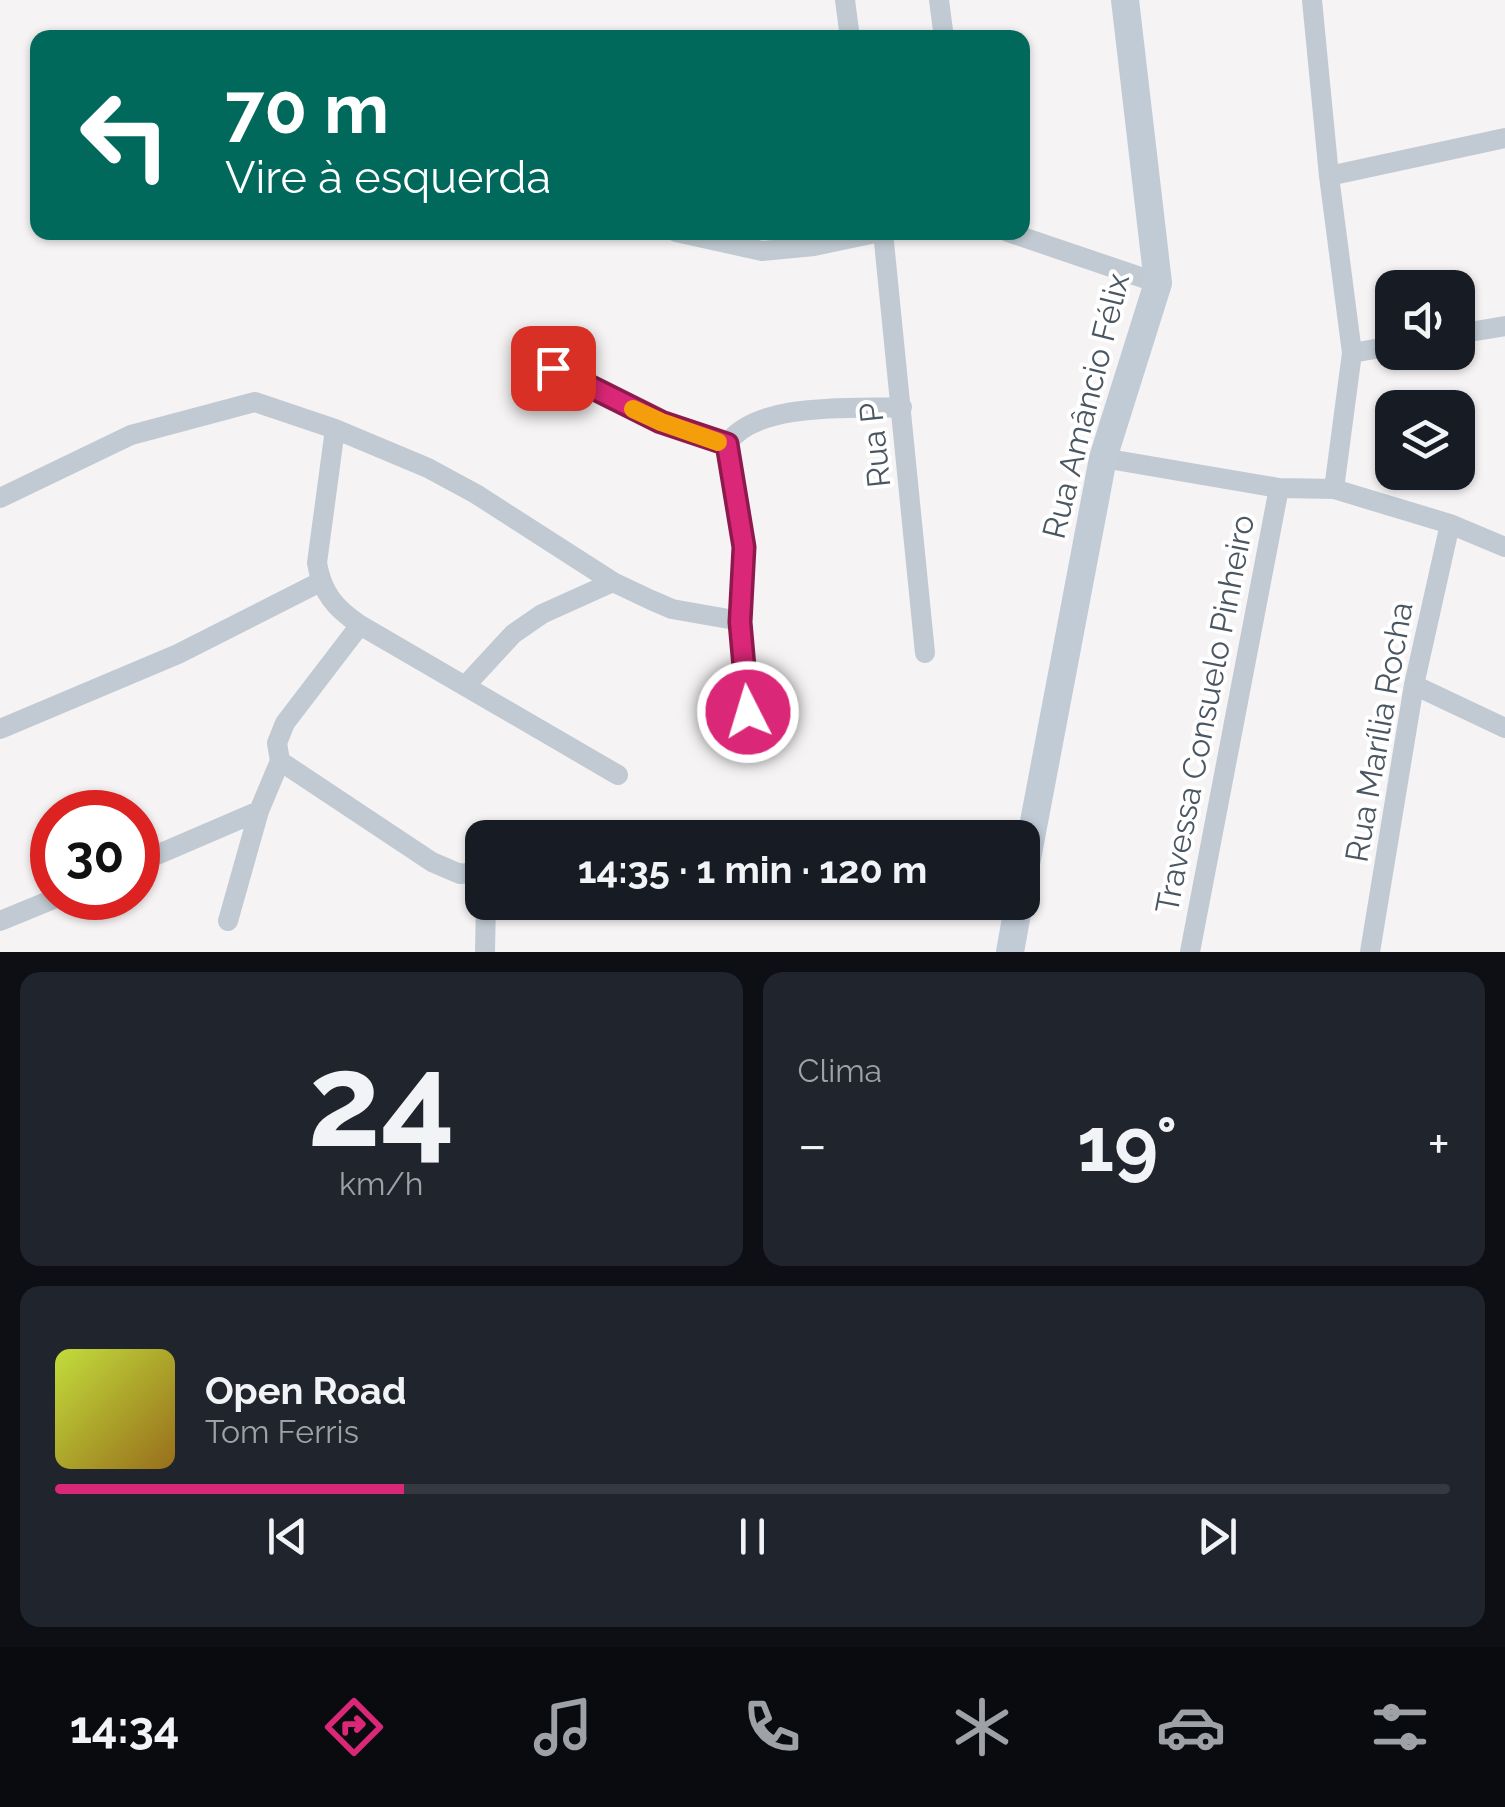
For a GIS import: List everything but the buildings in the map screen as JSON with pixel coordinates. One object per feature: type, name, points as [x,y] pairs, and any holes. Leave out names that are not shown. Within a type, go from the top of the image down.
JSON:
[{"type":"street","points":[[845,0],[848,30]]},
{"type":"street","points":[[939,0],[943,30]]},
{"type":"street","name":"Rua Amâncio Félix","points":[[1034,820],[1103,458],[1158,283],[1126,0]]},
{"type":"street","points":[[1312,0],[1352,353],[1334,488]]},
{"type":"street","points":[[1330,176],[1505,138]]},
{"type":"street","points":[[1030,239],[1158,283]]},
{"type":"street","name":"Rua P","points":[[883,240],[925,653]]},
{"type":"street","points":[[1475,331],[1505,326]]},
{"type":"street","points":[[1352,353],[1375,349]]},
{"type":"street","points":[[553,368],[661,422],[727,444]]},
{"type":"street","points":[[0,498],[130,435],[256,402],[428,468],[476,494],[613,582],[672,609],[740,622]]},
{"type":"street","points":[[748,712],[740,622],[744,547],[727,444],[739,430],[774,415],[902,406]]},
{"type":"street","points":[[334,429],[316,562],[328,598],[360,625],[618,774]]},
{"type":"street","points":[[1103,458],[1279,488],[1334,488],[1450,524],[1505,547]]},
{"type":"street","name":"Travessa Consuelo Pinheiro","points":[[1190,952],[1279,488]]},
{"type":"street","name":"Rua Marília Rocha","points":[[1370,952],[1414,685],[1450,524]]},
{"type":"street","points":[[0,729],[178,654],[320,582]]},
{"type":"street","points":[[465,686],[513,634],[542,614],[613,582]]},
{"type":"street","points":[[228,921],[259,812],[280,761],[278,743],[285,724],[360,625]]},
{"type":"street","points":[[1414,685],[1505,728]]},
{"type":"street","points":[[280,761],[432,862],[465,873]]},
{"type":"street","points":[[160,854],[259,812]]},
{"type":"street","points":[[0,921],[30,909]]},
{"type":"street","points":[[485,952],[486,920]]},
{"type":"street","points":[[1010,952],[1016,920]]},
{"type":"slow traffic","points":[[633,409],[718,442]]},
{"type":"route","points":[[553,368],[661,422],[727,444],[744,547],[740,622],[748,712]]}]
